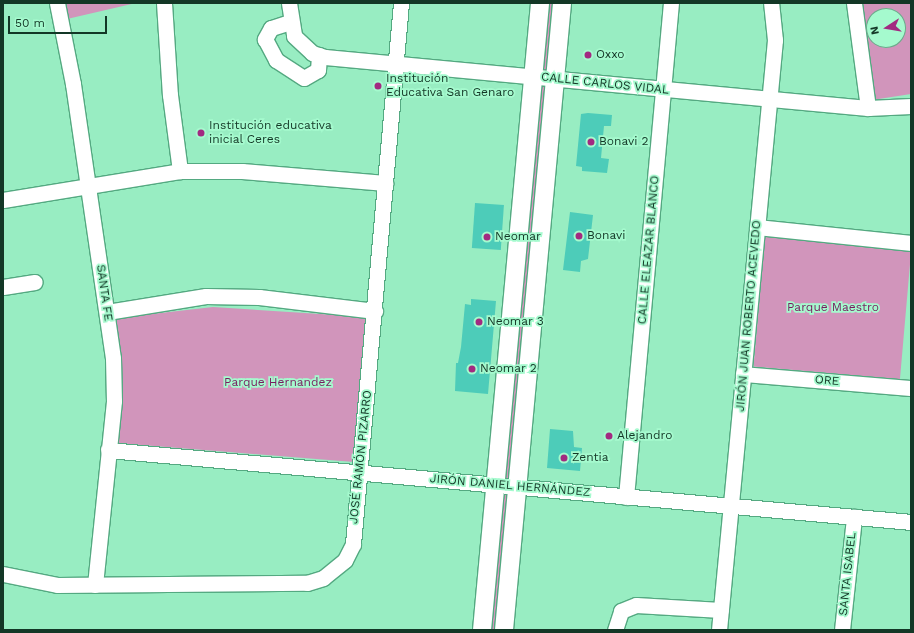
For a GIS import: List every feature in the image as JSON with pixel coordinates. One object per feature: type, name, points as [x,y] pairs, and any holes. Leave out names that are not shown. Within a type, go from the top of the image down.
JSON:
[{"type":"main road","points":[[482,630],[540,3]]},
{"type":"main road","points":[[504,630],[516,487],[562,3]]},
{"type":"street","name":"SANTA FE","points":[[57,3],[88,187],[107,312],[114,377],[95,585]]},
{"type":"street","points":[[164,3],[170,95],[180,171]]},
{"type":"street","points":[[289,3],[290,22],[271,28],[265,39],[276,60],[304,78],[318,70],[319,55]]},
{"type":"street","name":"JOSÉ RAMÓN PIZARRO","points":[[3,574],[57,585],[307,583],[323,578],[345,560],[352,544],[375,311],[395,65],[402,3]]},
{"type":"street","name":"CALLE ELEAZAR BLANCO","points":[[626,497],[664,90],[670,3]]},
{"type":"street","name":"JIRÓN JUAN ROBERTO ACEVEDO","points":[[719,630],[775,40],[771,3]]},
{"type":"street","points":[[854,3],[868,108]]},
{"type":"street","name":"CALLE CARLOS VIDAL","points":[[290,22],[294,36],[303,46],[319,55],[395,65],[868,108],[911,106]]},
{"type":"street","points":[[3,200],[180,171],[242,171],[386,183]]},
{"type":"street","points":[[757,228],[911,243]]},
{"type":"street","points":[[3,287],[35,282]]},
{"type":"street","points":[[107,312],[206,296],[259,297],[375,311]]},
{"type":"street","name":"ORE","points":[[743,374],[911,388]]},
{"type":"street","name":"JIRÓN DANIEL HERNÁNDEZ","points":[[108,450],[359,472],[730,508],[911,522]]},
{"type":"street","name":"SANTA ISABEL","points":[[842,630],[854,518]]},
{"type":"street","points":[[615,630],[621,611],[636,605],[721,610]]},
{"type":"green space","points":[[64,3],[136,3],[67,19]]},
{"type":"green space","points":[[547,3],[557,3],[551,71],[542,72]]},
{"type":"green space","points":[[858,3],[911,3],[911,94],[872,100]]},
{"type":"green space","points":[[540,84],[546,85],[511,479],[506,479]]},
{"type":"green space","name":"Parque Maestro","points":[[765,235],[911,248],[900,379],[753,366]]},
{"type":"green space","name":"Parque Hernandez","points":[[213,307],[367,317],[354,462],[117,443],[117,318]]},
{"type":"green space","points":[[503,492],[509,492],[499,630],[488,630]]},
{"type":"building","name":"Bonavi 2","points":[[588,113],[612,115],[611,126],[604,126],[601,158],[609,159],[607,173],[582,171],[582,167],[576,166],[581,114]]},
{"type":"building","name":"Neomar","points":[[475,203],[504,205],[501,250],[472,248]]},
{"type":"building","name":"Bonavi","points":[[570,212],[593,215],[588,259],[581,261],[580,272],[563,270]]},
{"type":"building","points":[[471,299],[496,301],[488,394],[455,391],[456,363],[458,363],[461,347],[465,304],[471,305]]},
{"type":"building","name":"Zentia","points":[[550,429],[573,431],[574,447],[582,448],[580,471],[547,468]]},
{"type":"place","name":"Oxxo","points":[[588,55]]},
{"type":"place","name":"Institución Educativa San Genaro","points":[[378,86]]},
{"type":"place","name":"Institución educativa inicial Ceres","points":[[201,133]]},
{"type":"place","name":"Bonavi 2","points":[[591,142]]},
{"type":"place","name":"Bonavi","points":[[579,236]]},
{"type":"place","name":"Neomar","points":[[487,237]]},
{"type":"place","name":"Neomar 3","points":[[479,322]]},
{"type":"place","name":"Neomar 2","points":[[472,369]]},
{"type":"place","name":"Alejandro","points":[[609,436]]},
{"type":"place","name":"Zentia","points":[[564,458]]}]
